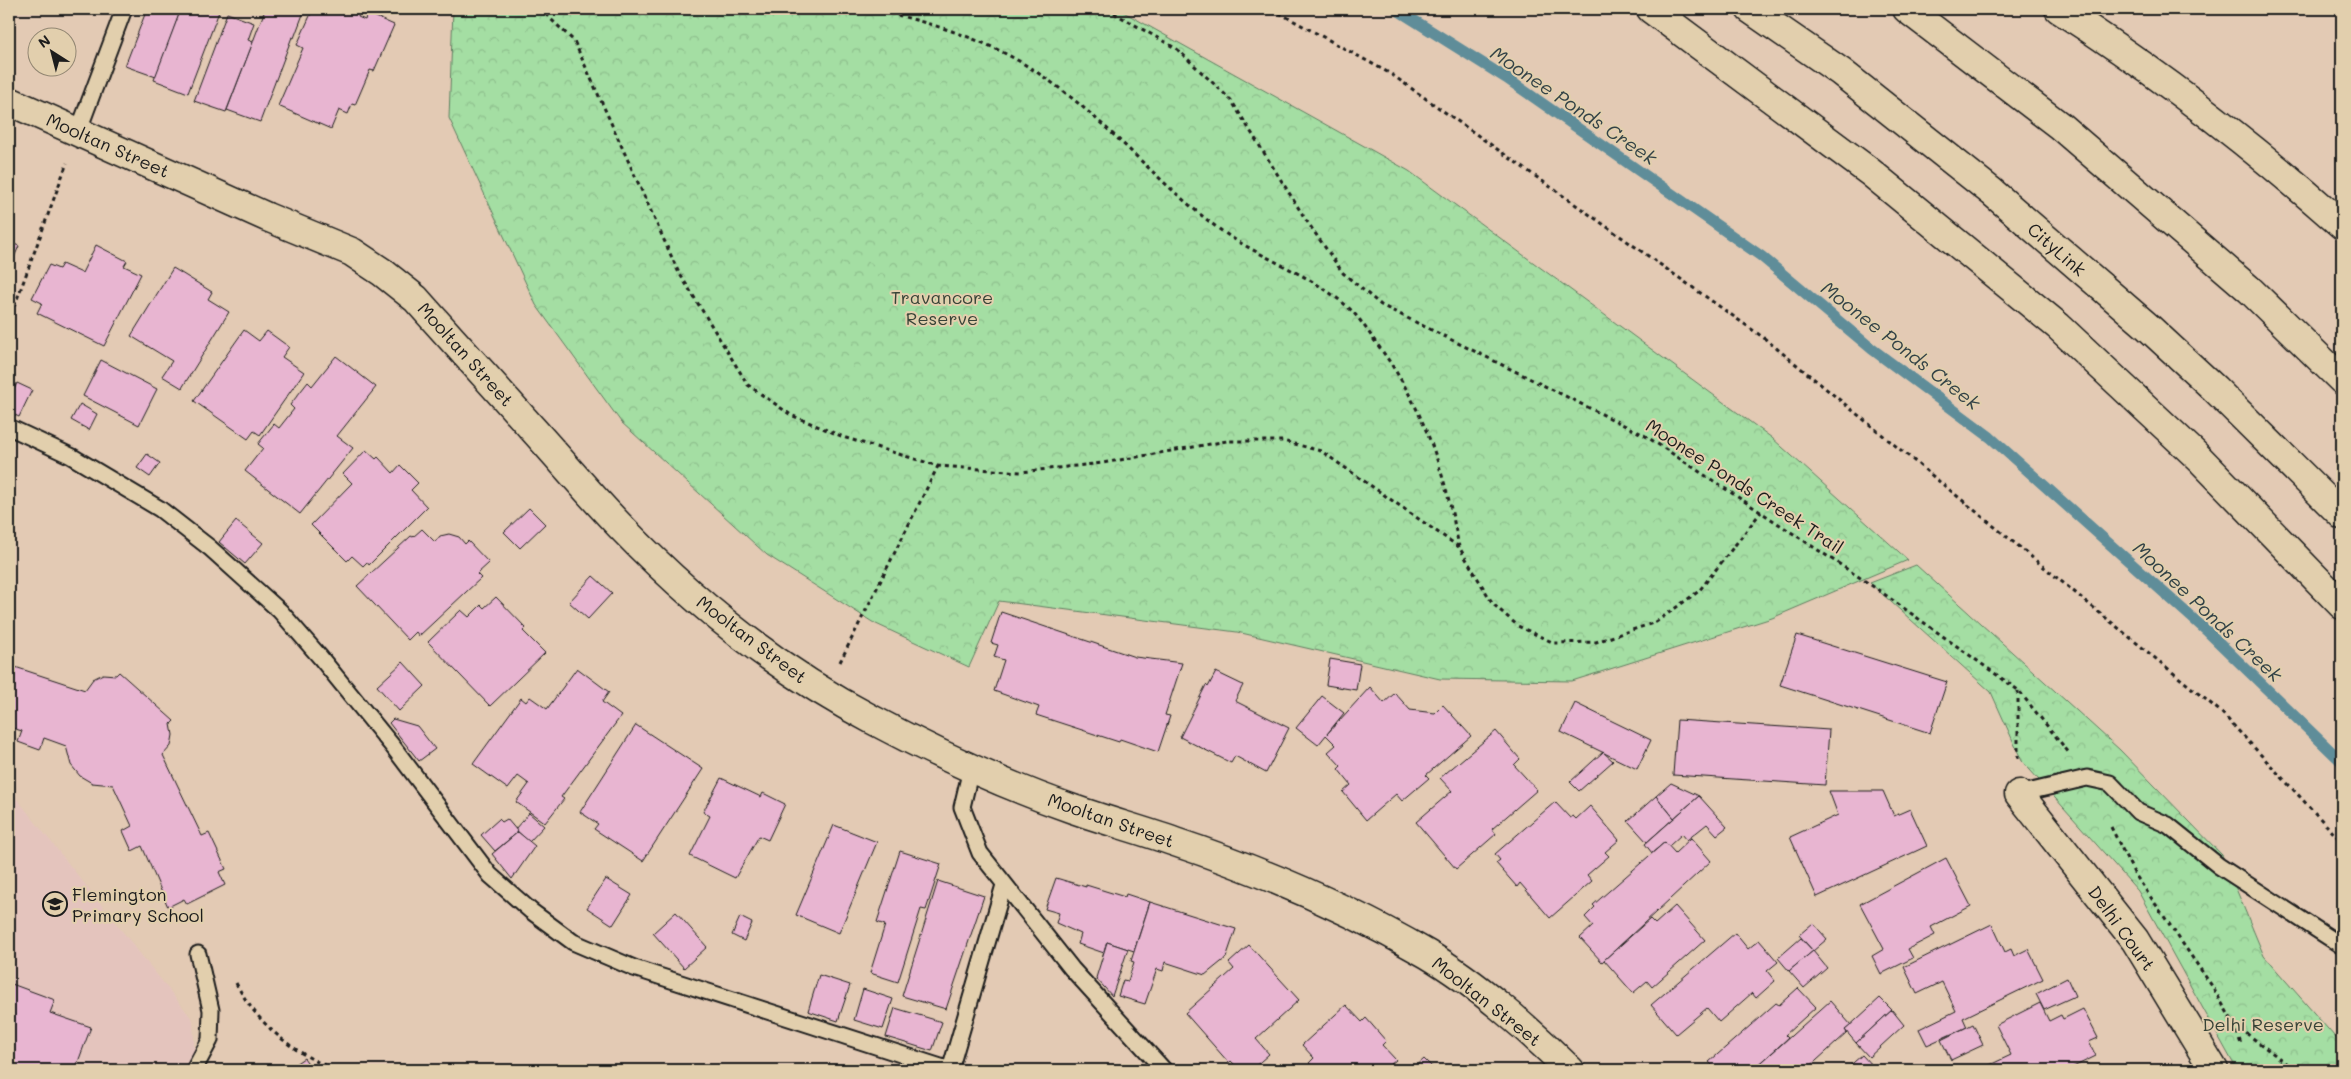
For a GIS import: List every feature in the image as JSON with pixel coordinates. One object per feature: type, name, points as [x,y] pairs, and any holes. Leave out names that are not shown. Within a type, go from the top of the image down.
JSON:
[{"type":"main road","points":[[1651,9],[1870,172],[2058,326],[2200,459],[2342,605]]},
{"type":"main road","name":"CityLink","points":[[1750,9],[1841,72],[1992,192],[2148,327],[2215,389],[2342,515]]},
{"type":"main road","points":[[1907,9],[2067,132],[2250,290],[2342,380]]},
{"type":"main road","points":[[2059,9],[2126,51],[2272,163],[2342,225]]},
{"type":"main road","name":"Mooltan Street","points":[[9,101],[267,217],[352,252],[382,272],[416,299],[620,526],[674,579],[750,640],[825,692],[872,719],[971,769],[1073,809],[1203,852],[1272,879],[1364,920],[1431,956],[1485,995],[1570,1070]]},
{"type":"main road","name":"Delhi Court","points":[[2019,794],[2135,940],[2214,1070]]},
{"type":"lane","points":[[78,132],[124,9]]},
{"type":"lane","points":[[9,427],[71,456],[160,509],[224,560],[280,611],[394,748],[490,875],[531,911],[573,942],[634,968],[950,1070],[1004,885]]},
{"type":"lane","points":[[971,769],[962,807],[980,853],[1072,969],[1164,1070]]},
{"type":"lane","points":[[2019,794],[2087,778],[2110,783],[2138,812],[2168,825],[2219,866],[2342,946]]},
{"type":"lane","points":[[194,1070],[210,1040],[211,1010],[198,954]]},
{"type":"path","points":[[540,9],[574,41],[678,270],[748,385],[791,415],[846,438],[938,466],[1021,472],[1103,463],[1227,441],[1283,441],[1321,451],[1459,547]]},
{"type":"path","points":[[874,9],[947,28],[979,40],[1042,75],[1109,131],[1220,230],[1329,291],[1354,314],[1380,348],[1416,403],[1440,471],[1459,547],[1493,604],[1518,626],[1554,643],[1596,642],[1656,622],[1699,591],[1761,512]]},
{"type":"path","name":"Moonee Ponds Creek Trail","points":[[1107,9],[1177,49],[1231,100],[1306,220],[1343,273],[1382,306],[1644,436],[1878,590],[2018,690],[2063,744],[2087,778],[2134,873],[2212,986],[2234,1024],[2296,1070]]},
{"type":"path","points":[[1272,9],[1391,74],[1764,338],[2221,712],[2342,842]]},
{"type":"path","points":[[9,320],[78,132]]},
{"type":"path","points":[[825,692],[938,466]]},
{"type":"path","points":[[2018,690],[2019,794]]},
{"type":"path","points":[[233,977],[242,996],[254,1013],[273,1032],[288,1044],[336,1070]]},
{"type":"shaded area","name":"Flemington Primary School","points":[[9,789],[193,1020],[195,1070],[9,1070]]},
{"type":"green space","name":"Travancore Reserve","points":[[453,9],[1118,9],[1409,171],[1772,438],[1908,560],[1772,618],[1572,681],[1440,679],[1237,632],[999,601],[969,667],[874,623],[767,555],[621,422],[536,305],[449,118]]},
{"type":"green space","name":"Delhi Reserve","points":[[1916,565],[2120,750],[2222,855],[2264,956],[2342,1045],[2342,1070],[2237,1070],[2138,891],[2022,761],[1991,692],[1870,583]]},
{"type":"building","points":[[147,9],[175,9],[180,12],[156,77],[125,66]]},
{"type":"building","points":[[181,9],[220,9],[188,93],[154,80]]},
{"type":"building","points":[[270,9],[305,9],[294,38],[292,37],[260,122],[227,110],[265,10],[269,11]]},
{"type":"building","points":[[313,9],[356,9],[360,11],[358,17],[365,20],[367,13],[394,25],[374,71],[370,70],[355,105],[352,104],[348,114],[339,110],[331,129],[278,106],[303,48],[297,45]]},
{"type":"building","points":[[227,13],[254,23],[248,40],[253,42],[226,112],[194,101]]},
{"type":"building","points":[[9,242],[19,246],[9,269]]},
{"type":"building","points":[[96,245],[127,261],[124,266],[141,274],[104,346],[37,313],[42,303],[32,298],[49,265],[59,269],[62,264],[82,273]]},
{"type":"building","points":[[173,268],[212,292],[208,299],[229,312],[182,388],[162,376],[172,361],[131,336]]},
{"type":"building","points":[[244,330],[259,341],[267,331],[289,347],[282,357],[304,372],[260,435],[254,431],[248,439],[194,401]]},
{"type":"building","points":[[336,356],[376,387],[337,436],[353,448],[300,514],[245,471],[263,448],[258,444],[274,424],[279,428],[294,409],[290,405],[308,382],[312,386]]},
{"type":"building","points":[[101,360],[157,389],[139,425],[83,396]]},
{"type":"building","points":[[17,383],[32,390],[19,417],[9,412],[9,400]]},
{"type":"building","points":[[80,404],[97,414],[89,430],[71,420]]},
{"type":"building","points":[[366,450],[376,459],[378,457],[393,473],[400,465],[418,483],[411,490],[427,507],[369,565],[367,562],[363,566],[352,556],[347,561],[311,525],[352,483],[343,474]]},
{"type":"building","points":[[147,454],[160,463],[150,477],[137,468]]},
{"type":"building","points":[[529,508],[545,524],[520,548],[504,532]]},
{"type":"building","points":[[236,521],[263,543],[245,564],[219,542]]},
{"type":"building","points":[[422,529],[435,542],[440,536],[449,534],[459,537],[465,544],[468,541],[489,563],[477,574],[481,578],[419,636],[416,632],[408,640],[357,586],[411,536],[413,537]]},
{"type":"building","points":[[593,576],[612,593],[588,619],[569,602]]},
{"type":"building","points":[[496,597],[526,628],[523,631],[545,653],[490,706],[428,642],[461,610],[469,617],[481,605],[484,608]]},
{"type":"building","points":[[1001,612],[1135,657],[1182,663],[1165,715],[1170,716],[1158,752],[1120,739],[1119,742],[1036,715],[1039,707],[994,691],[1004,660],[994,657],[998,645],[991,643]]},
{"type":"building","points":[[1797,635],[1947,682],[1930,733],[1780,685]]},
{"type":"building","points":[[1330,659],[1360,664],[1356,690],[1326,685]]},
{"type":"building","points":[[403,662],[425,686],[399,711],[377,686]]},
{"type":"building","points":[[9,665],[85,690],[93,679],[103,674],[116,675],[119,672],[174,721],[171,724],[173,735],[171,746],[163,755],[202,836],[209,833],[226,869],[219,872],[225,885],[187,904],[184,899],[168,907],[142,846],[132,851],[123,831],[132,826],[113,785],[92,783],[80,776],[71,765],[66,746],[44,738],[40,750],[18,742],[22,731],[9,727]]},
{"type":"building","points":[[577,668],[609,692],[602,702],[621,716],[561,797],[564,799],[545,823],[516,802],[529,784],[518,776],[508,789],[473,764],[521,698],[526,702],[530,697],[547,709]]},
{"type":"building","points":[[1216,672],[1243,685],[1235,701],[1289,728],[1266,773],[1235,756],[1231,763],[1180,737],[1206,685],[1208,687]]},
{"type":"building","points":[[1370,687],[1384,703],[1395,693],[1410,710],[1435,713],[1443,705],[1471,736],[1426,775],[1429,778],[1402,801],[1396,794],[1366,820],[1343,792],[1351,785],[1338,769],[1341,766],[1328,752],[1336,745],[1326,735]]},
{"type":"building","points":[[1322,696],[1344,713],[1318,745],[1296,728]]},
{"type":"building","points":[[1575,703],[1651,740],[1637,769],[1561,732]]},
{"type":"building","points":[[393,719],[417,726],[435,749],[419,761],[389,723]]},
{"type":"building","points":[[1677,720],[1829,730],[1825,785],[1673,775]]},
{"type":"building","points":[[636,725],[703,769],[643,861],[594,829],[598,824],[580,812]]},
{"type":"building","points":[[1496,731],[1520,759],[1514,765],[1537,790],[1492,829],[1496,834],[1456,869],[1416,822],[1452,791],[1440,778]]},
{"type":"building","points":[[1603,752],[1613,761],[1579,791],[1570,782]]},
{"type":"building","points":[[721,778],[761,797],[763,793],[785,804],[768,840],[759,836],[735,878],[690,856],[710,816],[703,812]]},
{"type":"building","points":[[1671,783],[1699,796],[1674,818],[1656,796]]},
{"type":"building","points":[[1829,791],[1883,791],[1894,816],[1910,809],[1927,846],[1817,897],[1790,837],[1838,815]]},
{"type":"building","points":[[1656,796],[1674,818],[1647,842],[1628,821]]},
{"type":"building","points":[[1699,796],[1727,827],[1717,835],[1707,824],[1687,840],[1682,834],[1669,846],[1665,842],[1652,853],[1645,844]]},
{"type":"building","points":[[1555,802],[1570,818],[1573,816],[1576,819],[1590,806],[1619,840],[1605,852],[1609,856],[1587,875],[1592,881],[1550,918],[1520,883],[1517,887],[1496,863],[1500,860],[1495,854]]},
{"type":"building","points":[[529,813],[544,826],[529,842],[515,829]]},
{"type":"building","points":[[499,819],[502,822],[507,819],[518,832],[495,851],[481,835]]},
{"type":"building","points":[[834,825],[877,842],[839,933],[796,915]]},
{"type":"building","points":[[518,832],[535,846],[512,879],[492,854]]},
{"type":"building","points":[[1691,838],[1711,861],[1602,962],[1580,938],[1593,926],[1585,917],[1595,907],[1593,905],[1665,842],[1675,853]]},
{"type":"building","points":[[900,851],[941,864],[926,910],[921,909],[898,982],[870,973],[885,925],[877,922]]},
{"type":"building","points":[[1946,858],[1971,906],[1931,927],[1935,935],[1908,949],[1913,958],[1881,974],[1872,956],[1884,949],[1860,904]]},
{"type":"building","points":[[1056,878],[1125,897],[1126,894],[1150,902],[1134,951],[1107,942],[1104,953],[1078,944],[1081,934],[1056,923],[1059,913],[1045,909]]},
{"type":"building","points":[[606,879],[632,895],[613,925],[587,908]]},
{"type":"building","points":[[938,881],[984,896],[946,1009],[902,996]]},
{"type":"building","points":[[1150,902],[1236,929],[1226,958],[1205,975],[1165,962],[1163,971],[1157,969],[1145,1004],[1118,996],[1123,980],[1128,981],[1134,962],[1131,961]]},
{"type":"building","points":[[1675,906],[1705,940],[1652,987],[1647,981],[1633,993],[1604,960],[1650,919],[1655,924]]},
{"type":"building","points":[[676,912],[707,947],[684,968],[653,933]]},
{"type":"building","points":[[740,917],[752,923],[744,941],[732,935]]},
{"type":"building","points":[[1813,923],[1827,939],[1813,951],[1799,935]]},
{"type":"building","points":[[1992,924],[2005,952],[2011,949],[2014,956],[2028,949],[2043,979],[1963,1018],[1967,1027],[1927,1045],[1919,1029],[1956,1011],[1942,982],[1917,994],[1904,967]]},
{"type":"building","points":[[1735,933],[1748,949],[1759,940],[1778,962],[1767,971],[1775,981],[1756,998],[1752,993],[1719,1022],[1707,1008],[1676,1034],[1651,1005]]},
{"type":"building","points":[[1801,938],[1813,951],[1789,971],[1778,958]]},
{"type":"building","points":[[1107,942],[1128,949],[1112,996],[1096,978]]},
{"type":"building","points":[[1249,945],[1299,1000],[1256,1039],[1269,1054],[1251,1070],[1240,1070],[1231,1061],[1229,1063],[1185,1013],[1234,969],[1229,963]]},
{"type":"building","points":[[1813,951],[1827,968],[1804,988],[1789,971]]},
{"type":"building","points":[[819,975],[850,985],[838,1021],[808,1011]]},
{"type":"building","points":[[2067,978],[2075,996],[2044,1010],[2036,994]]},
{"type":"building","points":[[9,983],[55,1000],[50,1013],[91,1027],[75,1070],[9,1070]]},
{"type":"building","points":[[1798,988],[1816,1007],[1785,1035],[1788,1038],[1753,1070],[1717,1070],[1709,1062],[1776,1003],[1779,1005]]},
{"type":"building","points":[[863,989],[893,999],[883,1029],[854,1020]]},
{"type":"building","points":[[1880,998],[1892,1010],[1856,1043],[1845,1030]]},
{"type":"building","points":[[1830,1001],[1851,1025],[1845,1030],[1847,1033],[1806,1070],[1753,1070]]},
{"type":"building","points":[[2040,1003],[2049,1021],[2061,1015],[2063,1019],[2083,1009],[2098,1038],[2089,1042],[2096,1056],[2067,1070],[1979,1070],[2011,1055],[1996,1025]]},
{"type":"building","points":[[1346,1005],[1362,1022],[1366,1018],[1386,1041],[1382,1045],[1396,1060],[1384,1070],[1308,1070],[1312,1066],[1309,1063],[1314,1058],[1302,1045]]},
{"type":"building","points":[[895,1008],[942,1022],[932,1051],[886,1037]]},
{"type":"building","points":[[1892,1010],[1904,1025],[1869,1057],[1856,1043]]},
{"type":"building","points":[[1973,1024],[1983,1045],[1951,1060],[1941,1040]]},
{"type":"building","points":[[1862,1055],[1874,1068],[1871,1070],[1845,1070]]},
{"type":"building","points":[[304,1058],[313,1070],[286,1070]]},
{"type":"building","points":[[1424,1059],[1435,1070],[1412,1070]]},
{"type":"waterway","name":"Moonee Ponds Creek","points":[[1396,9],[1506,78],[1761,256],[1872,349],[1990,437],[2208,632],[2342,762]]},
{"type":"place","name":"Flemington Primary School","points":[[55,904]]}]
